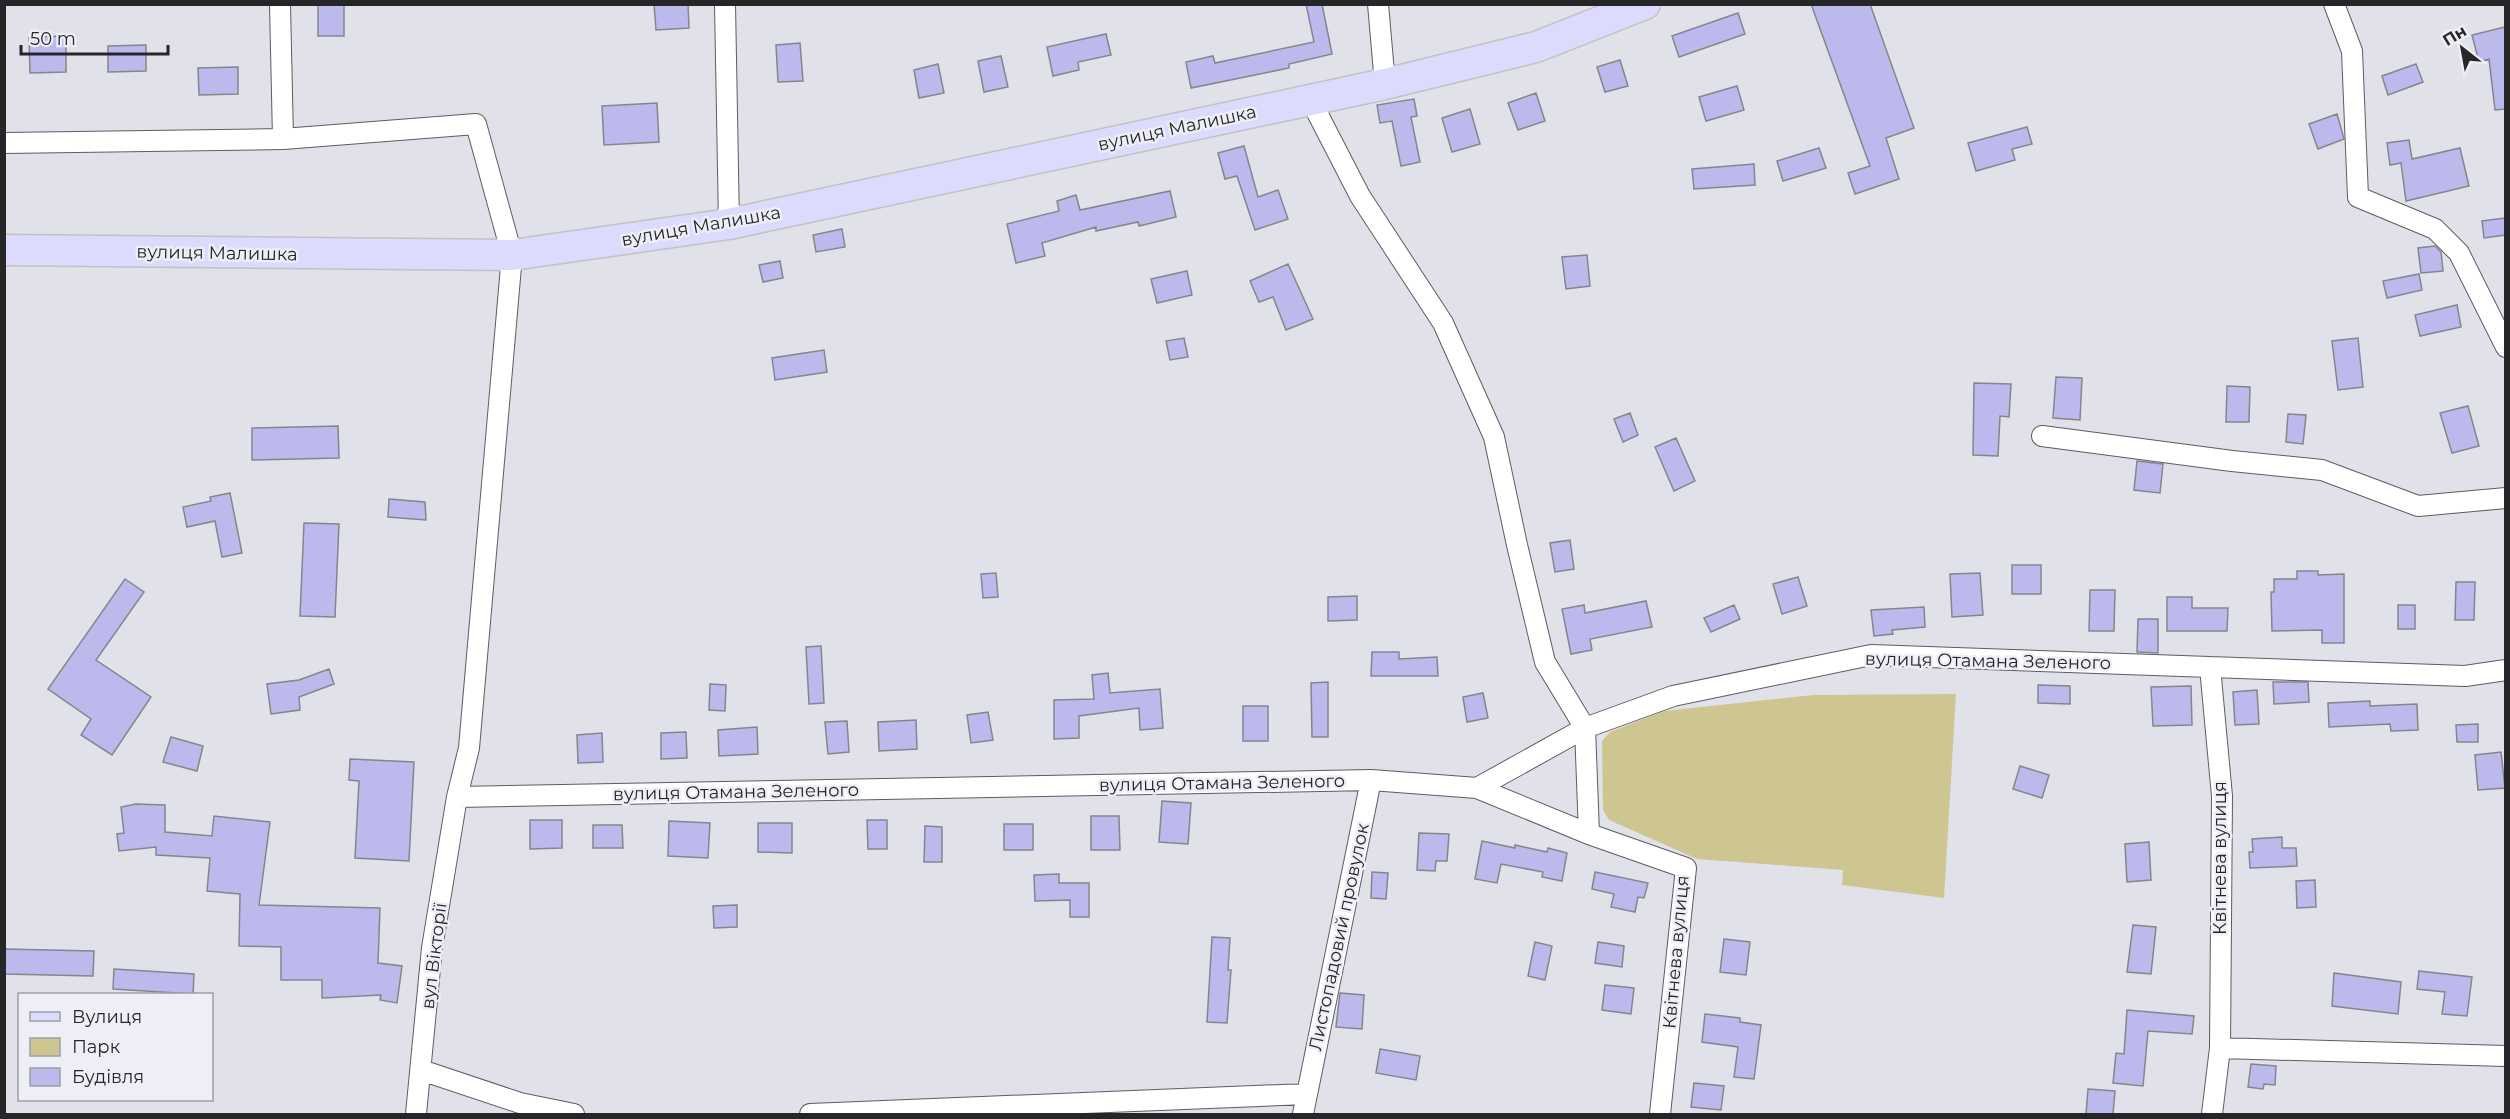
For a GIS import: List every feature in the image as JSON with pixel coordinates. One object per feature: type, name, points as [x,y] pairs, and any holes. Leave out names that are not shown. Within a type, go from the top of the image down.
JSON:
[{"type":"main road","name":"вулиця Малишка","points":[[4,250],[512,255],[729,224],[1385,84],[1536,47],[1645,4]]},
{"type":"street","points":[[280,4],[283,139]]},
{"type":"street","points":[[725,4],[729,224]]},
{"type":"street","points":[[1378,4],[1385,84]]},
{"type":"street","points":[[2334,4],[2352,51],[2358,197],[2435,229],[2459,253],[2505,347]]},
{"type":"street","points":[[1310,99],[1360,196],[1443,323],[1494,437],[1516,545],[1545,662],[1586,728],[1589,834]]},
{"type":"street","points":[[4,143],[283,139],[476,124],[512,255],[469,748],[457,797]]},
{"type":"street","points":[[2042,436],[2232,461],[2322,470],[2418,506],[2505,498]]},
{"type":"street","name":"вулиця Отамана Зеленого","points":[[457,797],[1371,780],[1477,788],[1586,728],[1672,696],[1871,656],[2465,676],[2505,670]]},
{"type":"street","name":"Квітнева вулиця","points":[[2210,667],[2222,796],[2220,1048],[2212,1114]]},
{"type":"street","name":"Листопадовий провулок","points":[[1303,1114],[1371,780]]},
{"type":"street","name":"Квітнева вулиця","points":[[1477,788],[1589,834],[1686,868],[1660,1114]]},
{"type":"street","name":"вул Вікторії","points":[[416,1114],[432,948],[457,797]]},
{"type":"street","points":[[2220,1048],[2505,1056]]},
{"type":"street","points":[[421,1070],[520,1103],[574,1114]]},
{"type":"street","points":[[810,1114],[1306,1094]]},
{"type":"green space","points":[[1956,694],[1944,898],[1842,885],[1843,870],[1697,859],[1609,820],[1603,810],[1602,741],[1610,732],[1664,711],[1813,695]]},
{"type":"building","points":[[318,4],[344,4],[344,36],[318,36]]},
{"type":"building","points":[[654,4],[688,4],[689,28],[656,30]]},
{"type":"building","points":[[1306,4],[1322,4],[1332,54],[1289,64],[1289,68],[1191,88],[1186,62],[1213,56],[1215,63],[1314,42]]},
{"type":"building","points":[[1811,4],[1870,4],[1914,128],[1886,138],[1899,179],[1855,194],[1848,173],[1870,166]]},
{"type":"building","points":[[1738,13],[1745,34],[1679,57],[1672,36]]},
{"type":"building","points":[[2505,27],[2505,109],[2495,110],[2489,59],[2479,62],[2472,35]]},
{"type":"building","points":[[1106,34],[1111,55],[1078,62],[1079,70],[1053,76],[1047,47]]},
{"type":"building","points":[[66,36],[66,72],[30,73],[29,37]]},
{"type":"building","points":[[800,43],[803,81],[778,82],[776,45]]},
{"type":"building","points":[[146,45],[146,71],[108,72],[108,46]]},
{"type":"building","points":[[1001,56],[1008,87],[984,92],[978,61]]},
{"type":"building","points":[[1620,60],[1628,86],[1605,92],[1597,67]]},
{"type":"building","points":[[938,64],[944,93],[919,98],[914,70]]},
{"type":"building","points":[[2416,64],[2423,82],[2388,95],[2382,76]]},
{"type":"building","points":[[238,67],[238,94],[199,95],[198,68]]},
{"type":"building","points":[[1737,86],[1744,110],[1706,121],[1699,97]]},
{"type":"building","points":[[1536,93],[1545,121],[1518,130],[1508,103]]},
{"type":"building","points":[[1414,99],[1417,116],[1411,117],[1420,162],[1401,166],[1392,121],[1380,123],[1377,105]]},
{"type":"building","points":[[657,103],[659,142],[604,145],[602,106]]},
{"type":"building","points":[[1470,109],[1480,144],[1452,152],[1442,118]]},
{"type":"building","points":[[2337,114],[2344,139],[2318,149],[2309,124]]},
{"type":"building","points":[[2027,127],[2032,144],[2012,149],[2015,160],[1976,171],[1968,143]]},
{"type":"building","points":[[2409,140],[2412,159],[2460,148],[2469,186],[2406,201],[2401,163],[2390,165],[2387,143]]},
{"type":"building","points":[[1244,146],[1258,197],[1278,190],[1288,219],[1255,230],[1237,176],[1225,179],[1218,153]]},
{"type":"building","points":[[1819,148],[1826,168],[1783,181],[1777,161]]},
{"type":"building","points":[[1754,164],[1755,185],[1694,189],[1692,169]]},
{"type":"building","points":[[1170,191],[1176,217],[1139,226],[1138,222],[1096,231],[1096,227],[1042,243],[1045,256],[1016,263],[1007,224],[1059,211],[1057,201],[1076,195],[1080,210]]},
{"type":"building","points":[[2505,218],[2505,235],[2484,238],[2482,221]]},
{"type":"building","points":[[842,229],[845,247],[816,252],[813,235]]},
{"type":"building","points":[[2435,246],[2441,252],[2443,271],[2421,273],[2418,248]]},
{"type":"building","points":[[1587,255],[1590,286],[1566,289],[1562,257]]},
{"type":"building","points":[[780,261],[783,278],[763,282],[759,265]]},
{"type":"building","points":[[1288,264],[1313,319],[1286,330],[1273,297],[1259,302],[1250,281]]},
{"type":"building","points":[[1187,271],[1192,295],[1157,303],[1151,279]]},
{"type":"building","points":[[2419,274],[2422,290],[2387,298],[2383,281]]},
{"type":"building","points":[[2457,305],[2461,327],[2420,336],[2415,315]]},
{"type":"building","points":[[1184,338],[1188,357],[1170,360],[1166,341]]},
{"type":"building","points":[[2358,338],[2363,387],[2338,390],[2332,341]]},
{"type":"building","points":[[824,350],[827,372],[775,380],[772,358]]},
{"type":"building","points":[[2056,377],[2082,378],[2080,420],[2053,418]]},
{"type":"building","points":[[1974,383],[2011,384],[2009,417],[2000,416],[1998,456],[1973,455]]},
{"type":"building","points":[[2227,386],[2250,387],[2249,422],[2226,422]]},
{"type":"building","points":[[2468,406],[2479,446],[2452,453],[2440,413]]},
{"type":"building","points":[[1630,413],[1638,435],[1623,442],[1614,419]]},
{"type":"building","points":[[2288,414],[2306,415],[2303,444],[2286,442]]},
{"type":"building","points":[[338,426],[339,458],[252,460],[252,428]]},
{"type":"building","points":[[1676,438],[1695,481],[1674,491],[1655,447]]},
{"type":"building","points":[[2137,461],[2163,464],[2160,493],[2134,490]]},
{"type":"building","points":[[230,493],[242,553],[222,557],[215,521],[187,527],[183,507],[211,501],[210,497]]},
{"type":"building","points":[[389,499],[425,502],[426,520],[388,517]]},
{"type":"building","points":[[304,523],[339,524],[335,617],[300,616]]},
{"type":"building","points":[[1570,540],[1574,569],[1555,572],[1550,543]]},
{"type":"building","points":[[2012,565],[2041,565],[2041,594],[2012,594]]},
{"type":"building","points":[[2297,571],[2318,571],[2318,575],[2344,574],[2344,643],[2322,643],[2322,630],[2272,631],[2271,592],[2274,592],[2274,579],[2297,579]]},
{"type":"building","points":[[996,573],[998,597],[983,598],[981,574]]},
{"type":"building","points":[[1980,573],[1983,615],[1952,617],[1950,574]]},
{"type":"building","points":[[1798,577],[1807,606],[1782,614],[1773,584]]},
{"type":"building","points":[[125,579],[144,592],[96,660],[151,697],[112,755],[81,735],[91,719],[48,689]]},
{"type":"building","points":[[2456,582],[2475,582],[2474,620],[2455,620]]},
{"type":"building","points":[[2090,590],[2115,590],[2114,631],[2089,631]]},
{"type":"building","points":[[1357,596],[1357,620],[1328,621],[1328,597]]},
{"type":"building","points":[[2167,597],[2192,597],[2192,608],[2228,608],[2227,631],[2167,631]]},
{"type":"building","points":[[1646,601],[1652,627],[1590,639],[1592,650],[1571,654],[1562,609],[1584,605],[1585,613]]},
{"type":"building","points":[[1734,605],[1740,619],[1711,632],[1704,618]]},
{"type":"building","points":[[2398,605],[2415,605],[2415,629],[2398,629]]},
{"type":"building","points":[[1924,607],[1925,627],[1892,630],[1893,634],[1874,636],[1871,610]]},
{"type":"building","points":[[2138,619],[2158,619],[2158,653],[2137,652]]},
{"type":"building","points":[[821,646],[824,703],[809,704],[806,647]]},
{"type":"building","points":[[1372,652],[1399,652],[1399,659],[1437,657],[1438,676],[1371,676]]},
{"type":"building","points":[[329,669],[334,684],[299,697],[300,710],[271,714],[267,684],[299,680]]},
{"type":"building","points":[[1108,673],[1110,693],[1160,689],[1163,728],[1140,730],[1139,708],[1079,716],[1079,738],[1054,739],[1054,700],[1094,699],[1092,675]]},
{"type":"building","points":[[1328,682],[1328,737],[1312,737],[1311,683]]},
{"type":"building","points":[[2273,682],[2308,682],[2309,702],[2274,704]]},
{"type":"building","points":[[710,684],[726,685],[725,711],[709,710]]},
{"type":"building","points":[[2038,685],[2070,686],[2070,704],[2038,703]]},
{"type":"building","points":[[2191,686],[2192,725],[2153,726],[2151,687]]},
{"type":"building","points":[[2257,690],[2259,724],[2235,725],[2233,692]]},
{"type":"building","points":[[1483,693],[1488,718],[1467,722],[1463,697]]},
{"type":"building","points":[[2370,701],[2370,706],[2417,704],[2418,730],[2391,731],[2390,724],[2329,727],[2328,703]]},
{"type":"building","points":[[1243,706],[1268,706],[1268,741],[1243,741]]},
{"type":"building","points":[[988,712],[993,740],[971,743],[967,715]]},
{"type":"building","points":[[916,720],[917,749],[879,751],[878,722]]},
{"type":"building","points":[[847,721],[849,752],[828,754],[825,722]]},
{"type":"building","points":[[2478,724],[2478,742],[2457,742],[2456,725]]},
{"type":"building","points":[[757,727],[758,754],[719,756],[718,730]]},
{"type":"building","points":[[686,732],[687,758],[661,759],[661,733]]},
{"type":"building","points":[[602,733],[603,762],[578,763],[577,735]]},
{"type":"building","points":[[171,737],[203,746],[197,771],[163,762]]},
{"type":"building","points":[[2501,752],[2505,788],[2478,790],[2475,755]]},
{"type":"building","points":[[350,759],[414,762],[409,861],[355,858],[359,781],[349,780]]},
{"type":"building","points":[[2020,766],[2049,775],[2042,798],[2013,789]]},
{"type":"building","points":[[1162,801],[1191,803],[1188,844],[1159,842]]},
{"type":"building","points":[[136,804],[165,805],[165,832],[212,836],[214,816],[270,822],[259,905],[380,908],[378,963],[402,966],[397,1003],[380,1000],[381,995],[322,998],[322,980],[281,980],[281,947],[239,946],[240,894],[207,891],[210,858],[156,855],[156,847],[119,851],[117,834],[124,833],[121,807]]},
{"type":"building","points":[[1091,816],[1119,816],[1120,850],[1091,850]]},
{"type":"building","points":[[530,820],[562,820],[562,848],[530,849]]},
{"type":"building","points":[[867,820],[887,820],[887,849],[868,849]]},
{"type":"building","points":[[669,821],[710,823],[708,858],[668,856]]},
{"type":"building","points":[[758,823],[792,823],[792,853],[758,852]]},
{"type":"building","points":[[1004,824],[1033,824],[1033,850],[1004,850]]},
{"type":"building","points":[[593,825],[622,825],[623,848],[593,848]]},
{"type":"building","points":[[925,826],[942,827],[942,862],[924,862]]},
{"type":"building","points":[[1419,833],[1449,834],[1447,861],[1436,861],[1435,871],[1417,870]]},
{"type":"building","points":[[2282,837],[2282,848],[2296,848],[2297,866],[2250,868],[2249,852],[2253,852],[2252,839]]},
{"type":"building","points":[[1482,841],[1515,848],[1515,845],[1547,852],[1548,848],[1567,853],[1562,881],[1542,877],[1543,872],[1501,864],[1497,883],[1475,879]]},
{"type":"building","points":[[2149,842],[2151,880],[2127,882],[2125,844]]},
{"type":"building","points":[[1372,872],[1388,873],[1386,899],[1371,898]]},
{"type":"building","points":[[1595,872],[1648,883],[1644,898],[1638,897],[1635,912],[1611,907],[1614,894],[1592,889]]},
{"type":"building","points":[[1059,874],[1059,883],[1089,883],[1089,917],[1070,917],[1070,900],[1035,901],[1034,875]]},
{"type":"building","points":[[2315,880],[2316,907],[2297,908],[2296,881]]},
{"type":"building","points":[[737,905],[737,927],[714,928],[713,906]]},
{"type":"building","points":[[2133,925],[2156,927],[2151,974],[2127,972]]},
{"type":"building","points":[[1212,937],[1230,938],[1228,970],[1231,970],[1227,1023],[1207,1022]]},
{"type":"building","points":[[1724,939],[1750,942],[1746,975],[1720,972]]},
{"type":"building","points":[[1535,942],[1552,946],[1545,980],[1528,976]]},
{"type":"building","points":[[1598,942],[1624,946],[1622,967],[1595,963]]},
{"type":"building","points":[[4,949],[94,951],[93,976],[4,974]]},
{"type":"building","points":[[114,969],[194,974],[193,993],[113,989]]},
{"type":"building","points":[[2419,971],[2472,977],[2467,1016],[2442,1014],[2445,992],[2417,989]]},
{"type":"building","points":[[2334,973],[2401,982],[2398,1014],[2332,1006]]},
{"type":"building","points":[[1605,985],[1634,988],[1631,1014],[1602,1010]]},
{"type":"building","points":[[1340,993],[1364,995],[1362,1029],[1336,1027]]},
{"type":"building","points":[[2127,1010],[2194,1016],[2192,1034],[2148,1031],[2143,1086],[2113,1083],[2116,1053],[2124,1054]]},
{"type":"building","points":[[1705,1014],[1740,1018],[1740,1022],[1761,1025],[1754,1079],[1734,1077],[1738,1047],[1702,1042]]},
{"type":"building","points":[[1380,1049],[1420,1056],[1416,1080],[1376,1073]]},
{"type":"building","points":[[2251,1064],[2276,1066],[2275,1085],[2264,1084],[2263,1089],[2248,1087]]},
{"type":"building","points":[[1694,1083],[1724,1086],[1721,1110],[1691,1107]]},
{"type":"building","points":[[2088,1089],[2115,1091],[2113,1114],[2086,1114]]}]
